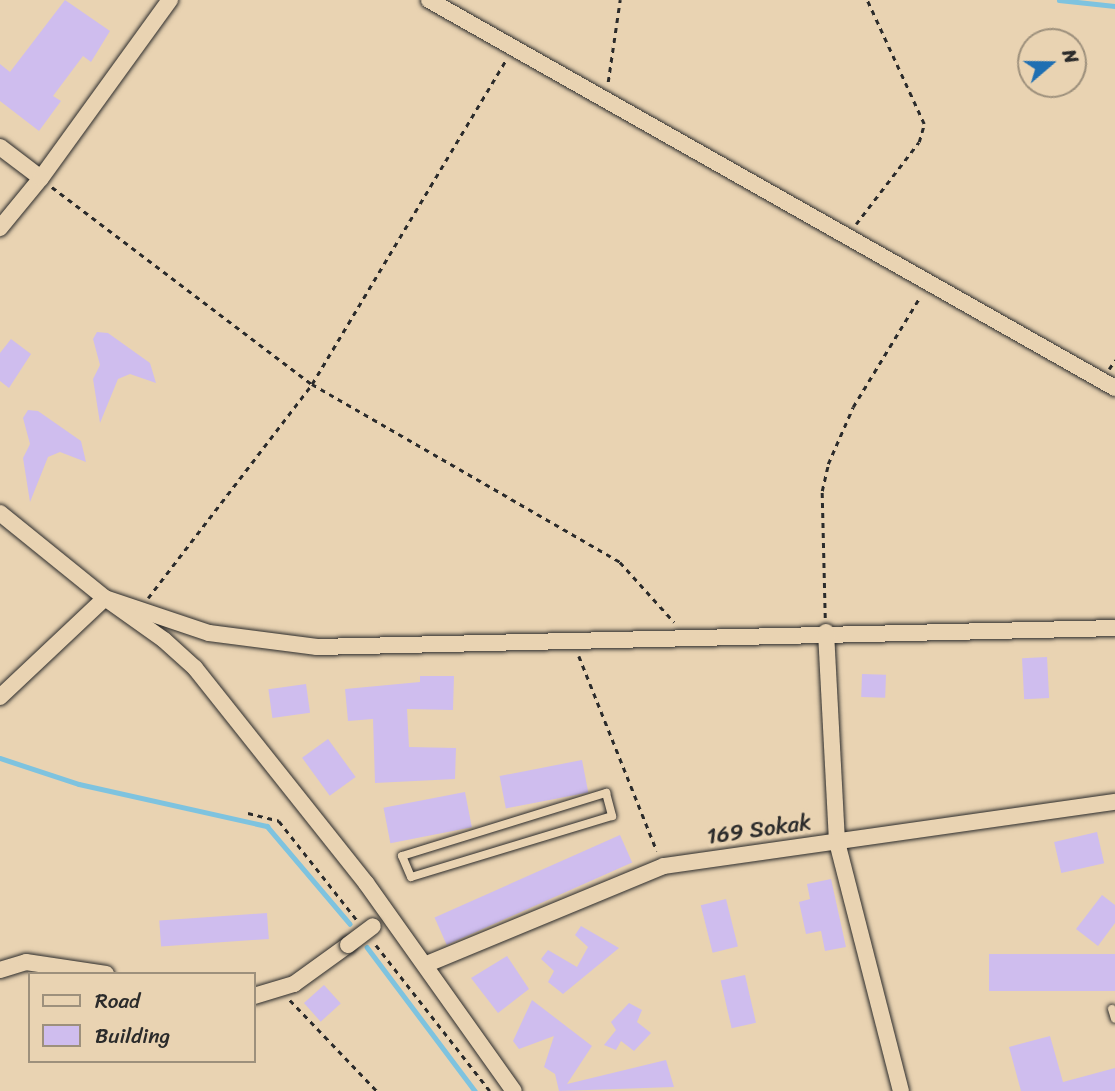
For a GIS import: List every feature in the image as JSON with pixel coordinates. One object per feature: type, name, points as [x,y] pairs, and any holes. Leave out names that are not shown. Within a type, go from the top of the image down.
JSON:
[{"type":"street","points":[[0,228],[41,178],[170,0]]},
{"type":"street","points":[[429,0],[1115,388]]},
{"type":"street","points":[[0,146],[41,178]]},
{"type":"street","points":[[0,513],[195,668],[427,964],[514,1091]]},
{"type":"street","points":[[105,598],[208,633],[317,647],[826,632],[1115,628]]},
{"type":"street","points":[[0,697],[105,598]]},
{"type":"street","points":[[826,632],[837,842],[901,1091]]},
{"type":"street","name":"169 Sokak","points":[[427,964],[664,866],[1115,802]]},
{"type":"street","points":[[256,996],[283,989],[389,914]]},
{"type":"street","points":[[0,970],[26,962],[93,972]]},
{"type":"lane","points":[[606,793],[612,816],[411,877],[402,856],[606,793]]},
{"type":"lane","points":[[1112,1009],[1115,1019]]},
{"type":"path","points":[[604,99],[620,0]]},
{"type":"path","points":[[849,238],[919,142],[924,124],[867,0]]},
{"type":"path","points":[[142,610],[161,575],[312,384],[514,48]]},
{"type":"path","points":[[41,178],[312,384],[620,562],[656,597],[682,636]]},
{"type":"path","points":[[826,632],[822,491],[828,464],[853,407],[927,282]]},
{"type":"path","points":[[573,640],[596,709],[664,866]]},
{"type":"path","points":[[283,989],[297,1011],[377,1091]]},
{"type":"building","points":[[65,0],[110,31],[91,62],[83,56],[53,96],[61,101],[39,131],[0,101],[0,64],[10,72]]},
{"type":"building","points":[[97,332],[108,333],[150,363],[156,383],[130,374],[118,379],[100,423],[93,379],[100,365],[93,339]]},
{"type":"building","points":[[11,339],[31,354],[9,388],[0,381],[0,353]]},
{"type":"building","points":[[28,410],[38,411],[81,441],[86,462],[60,452],[48,457],[30,502],[23,458],[30,444],[23,418]]},
{"type":"building","points":[[1047,657],[1049,698],[1024,699],[1022,658]]},
{"type":"building","points":[[862,674],[886,675],[885,698],[861,697]]},
{"type":"building","points":[[420,676],[454,676],[453,710],[407,709],[409,747],[456,748],[455,779],[375,783],[373,719],[348,721],[345,689],[420,682]]},
{"type":"building","points":[[306,684],[310,713],[272,718],[268,689]]},
{"type":"building","points":[[328,739],[356,777],[330,796],[302,758]]},
{"type":"building","points":[[582,760],[588,792],[506,808],[500,776]]},
{"type":"building","points":[[465,792],[472,827],[390,843],[384,808]]},
{"type":"building","points":[[1097,832],[1104,863],[1061,873],[1054,842]]},
{"type":"building","points":[[620,835],[632,862],[447,945],[435,918]]},
{"type":"building","points":[[831,879],[846,947],[825,951],[821,931],[806,934],[799,902],[810,899],[807,884]]},
{"type":"building","points":[[1102,895],[1115,905],[1115,923],[1098,946],[1076,929]]},
{"type":"building","points":[[726,899],[738,947],[713,953],[701,905]]},
{"type":"building","points":[[267,913],[269,939],[161,946],[159,921]]},
{"type":"building","points":[[581,926],[619,948],[563,994],[548,982],[554,971],[541,959],[548,950],[577,967],[588,947],[575,935]]},
{"type":"building","points":[[989,954],[1115,954],[1115,991],[989,991]]},
{"type":"building","points":[[507,956],[529,989],[498,1013],[471,978]]},
{"type":"building","points":[[745,975],[756,1023],[732,1028],[721,981]]},
{"type":"building","points":[[324,985],[341,1004],[321,1022],[304,1003]]},
{"type":"building","points":[[532,1000],[592,1046],[567,1084],[666,1060],[674,1087],[559,1091],[555,1074],[544,1067],[554,1036],[519,1049],[513,1041]]},
{"type":"building","points":[[629,1003],[642,1010],[637,1022],[651,1033],[634,1051],[621,1041],[616,1050],[604,1045],[616,1030],[611,1022]]},
{"type":"building","points":[[1050,1036],[1063,1082],[1115,1068],[1115,1091],[1021,1091],[1009,1047]]},
{"type":"waterway","points":[[1059,0],[1115,6]]},
{"type":"waterway","points":[[0,758],[79,784],[267,826],[350,924]]},
{"type":"waterway","points":[[367,947],[475,1091]]}]
